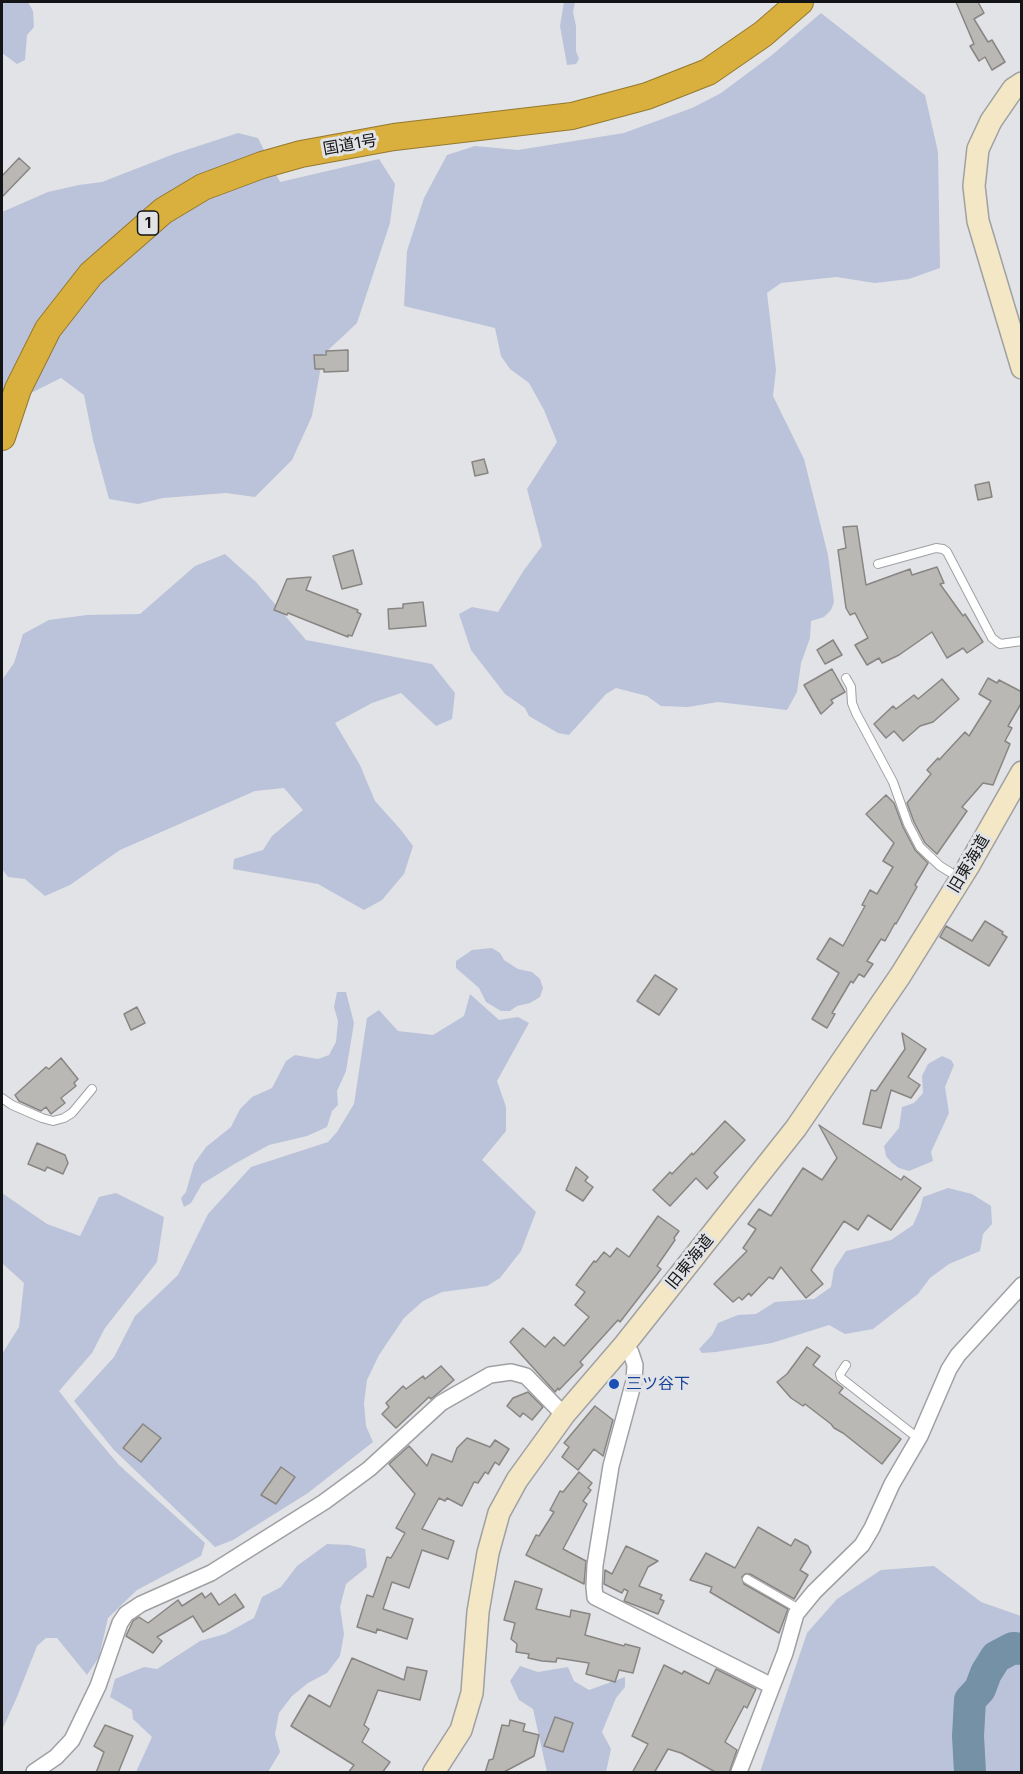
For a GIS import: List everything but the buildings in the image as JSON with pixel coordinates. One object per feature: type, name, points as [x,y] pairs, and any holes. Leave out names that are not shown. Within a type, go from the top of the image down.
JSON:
[{"type":"highway","name":"国道1号","points":[[2,437],[18,389],[48,329],[91,274],[163,211],[203,188],[262,165],[301,154],[394,137],[572,116],[647,96],[708,72],[763,34],[800,2]]},
{"type":"street","points":[[1022,83],[1013,89],[978,149],[974,186],[978,221],[1022,368]]},
{"type":"street","name":"旧東海道","points":[[434,1773],[461,1731],[472,1693],[478,1612],[488,1553],[499,1513],[523,1472],[564,1415],[625,1344],[796,1128],[900,976],[961,879],[1020,777]]},
{"type":"street","points":[[740,1773],[780,1667],[796,1614],[862,1545],[891,1484],[919,1439],[958,1355],[1022,1286]]},
{"type":"street","points":[[625,1344],[631,1353],[634,1365],[634,1381],[611,1466],[595,1565],[595,1597],[772,1686]]},
{"type":"street","points":[[34,1773],[56,1757],[72,1740],[98,1686],[120,1623],[126,1614],[141,1604],[211,1574],[324,1502],[369,1468],[441,1403],[490,1375],[511,1372],[526,1376],[564,1415]]},
{"type":"lane","points":[[878,564],[936,548],[942,549],[947,552],[992,639],[1000,644],[1022,641]]},
{"type":"lane","points":[[846,678],[851,687],[856,713],[893,783],[908,824],[920,847],[940,866],[961,879]]},
{"type":"lane","points":[[2,1098],[12,1105],[48,1121],[53,1121],[72,1113],[92,1089]]},
{"type":"lane","points":[[846,1365],[840,1374],[841,1378],[919,1439]]},
{"type":"lane","points":[[747,1579],[800,1609]]},
{"type":"shaded area","points":[[2,2],[28,2],[33,11],[34,27],[27,35],[25,60],[17,64],[2,53]]},
{"type":"shaded area","points":[[564,2],[575,2],[573,12],[576,26],[576,51],[579,59],[576,64],[567,65],[560,26]]},
{"type":"shaded area","points":[[821,13],[925,95],[938,152],[940,268],[909,279],[875,283],[836,277],[781,283],[767,293],[776,370],[773,396],[804,459],[828,555],[834,602],[831,610],[824,617],[811,621],[810,638],[801,663],[797,692],[787,710],[718,702],[688,707],[661,706],[647,696],[616,688],[606,694],[569,735],[558,733],[529,716],[525,708],[505,694],[471,650],[459,614],[472,607],[498,612],[542,546],[527,489],[557,442],[544,410],[529,383],[510,369],[501,356],[495,328],[404,306],[407,251],[424,198],[447,155],[475,146],[518,150],[624,133],[692,108],[721,93],[772,55]]},
{"type":"shaded area","points":[[238,133],[258,138],[280,182],[379,159],[395,184],[390,223],[357,323],[323,355],[312,416],[292,460],[255,497],[226,493],[163,498],[138,504],[109,499],[84,395],[61,378],[31,393],[2,441],[2,212],[48,192],[102,182],[174,154]]},
{"type":"shaded area","points":[[225,554],[256,582],[306,640],[432,664],[455,693],[452,719],[436,726],[401,693],[372,703],[335,723],[360,765],[375,801],[413,846],[404,874],[382,900],[364,910],[318,884],[233,869],[234,859],[263,850],[272,836],[303,810],[284,788],[255,791],[120,850],[70,885],[45,896],[25,879],[8,877],[2,869],[2,680],[14,663],[23,634],[49,620],[87,615],[140,614],[195,566]]},
{"type":"shaded area","points":[[492,948],[500,953],[504,960],[518,969],[532,972],[540,979],[543,988],[540,997],[510,1011],[501,1011],[486,1002],[479,988],[456,968],[456,961],[472,950]]},
{"type":"shaded area","points":[[337,992],[346,992],[354,1023],[346,1071],[337,1091],[338,1105],[332,1111],[327,1127],[307,1136],[269,1145],[236,1163],[202,1184],[191,1203],[184,1207],[181,1198],[186,1192],[194,1164],[206,1147],[231,1127],[240,1109],[252,1097],[272,1088],[286,1061],[295,1055],[318,1059],[329,1055],[336,1042],[338,1021],[334,1007]]},
{"type":"shaded area","points":[[470,994],[499,1020],[518,1017],[529,1023],[497,1081],[506,1107],[506,1131],[482,1160],[536,1212],[521,1251],[500,1278],[487,1286],[442,1292],[423,1301],[404,1318],[379,1355],[367,1380],[364,1403],[366,1426],[373,1442],[308,1493],[233,1540],[215,1547],[114,1450],[74,1401],[114,1357],[135,1316],[178,1275],[208,1214],[251,1167],[328,1142],[337,1132],[354,1104],[367,1018],[379,1010],[398,1031],[433,1035],[464,1016]]},
{"type":"shaded area","points":[[942,1056],[951,1060],[954,1065],[945,1087],[949,1113],[931,1152],[933,1161],[909,1171],[899,1168],[886,1156],[884,1146],[899,1128],[902,1107],[914,1103],[923,1093],[922,1076],[928,1064]]},
{"type":"shaded area","points":[[948,1188],[972,1194],[991,1206],[992,1224],[983,1234],[980,1251],[949,1264],[930,1278],[918,1294],[873,1329],[845,1334],[829,1325],[772,1343],[716,1352],[702,1353],[699,1349],[712,1335],[718,1323],[738,1315],[756,1314],[775,1302],[814,1299],[831,1287],[834,1269],[846,1251],[891,1240],[913,1225],[923,1197]]},
{"type":"shaded area","points":[[2,1193],[47,1224],[80,1236],[99,1197],[116,1193],[164,1217],[157,1262],[105,1328],[92,1353],[59,1391],[119,1465],[205,1543],[201,1556],[137,1590],[108,1618],[99,1657],[87,1675],[57,1638],[46,1638],[37,1646],[2,1730],[2,1354],[19,1327],[24,1283],[2,1263]]},
{"type":"shaded area","points":[[327,1544],[349,1545],[365,1549],[367,1567],[346,1584],[340,1607],[344,1634],[340,1656],[327,1673],[308,1683],[292,1696],[279,1713],[275,1734],[280,1752],[268,1772],[136,1772],[152,1737],[133,1719],[132,1710],[110,1697],[115,1679],[144,1667],[157,1669],[200,1641],[225,1634],[254,1618],[262,1597],[281,1587],[297,1566]]},
{"type":"shaded area","points":[[934,1566],[981,1602],[1021,1616],[1021,1772],[760,1772],[807,1633],[837,1599],[881,1570]]},
{"type":"shaded area","points":[[520,1666],[538,1672],[568,1667],[574,1681],[589,1690],[625,1677],[625,1687],[616,1698],[602,1732],[611,1749],[606,1772],[547,1772],[533,1709],[519,1700],[510,1681]]},
{"type":"waterway","points":[[970,1772],[968,1736],[970,1700],[980,1689],[996,1657],[1013,1648],[1022,1649]]},
{"type":"place","name":"三ツ谷下","points":[[614,1384]]}]
